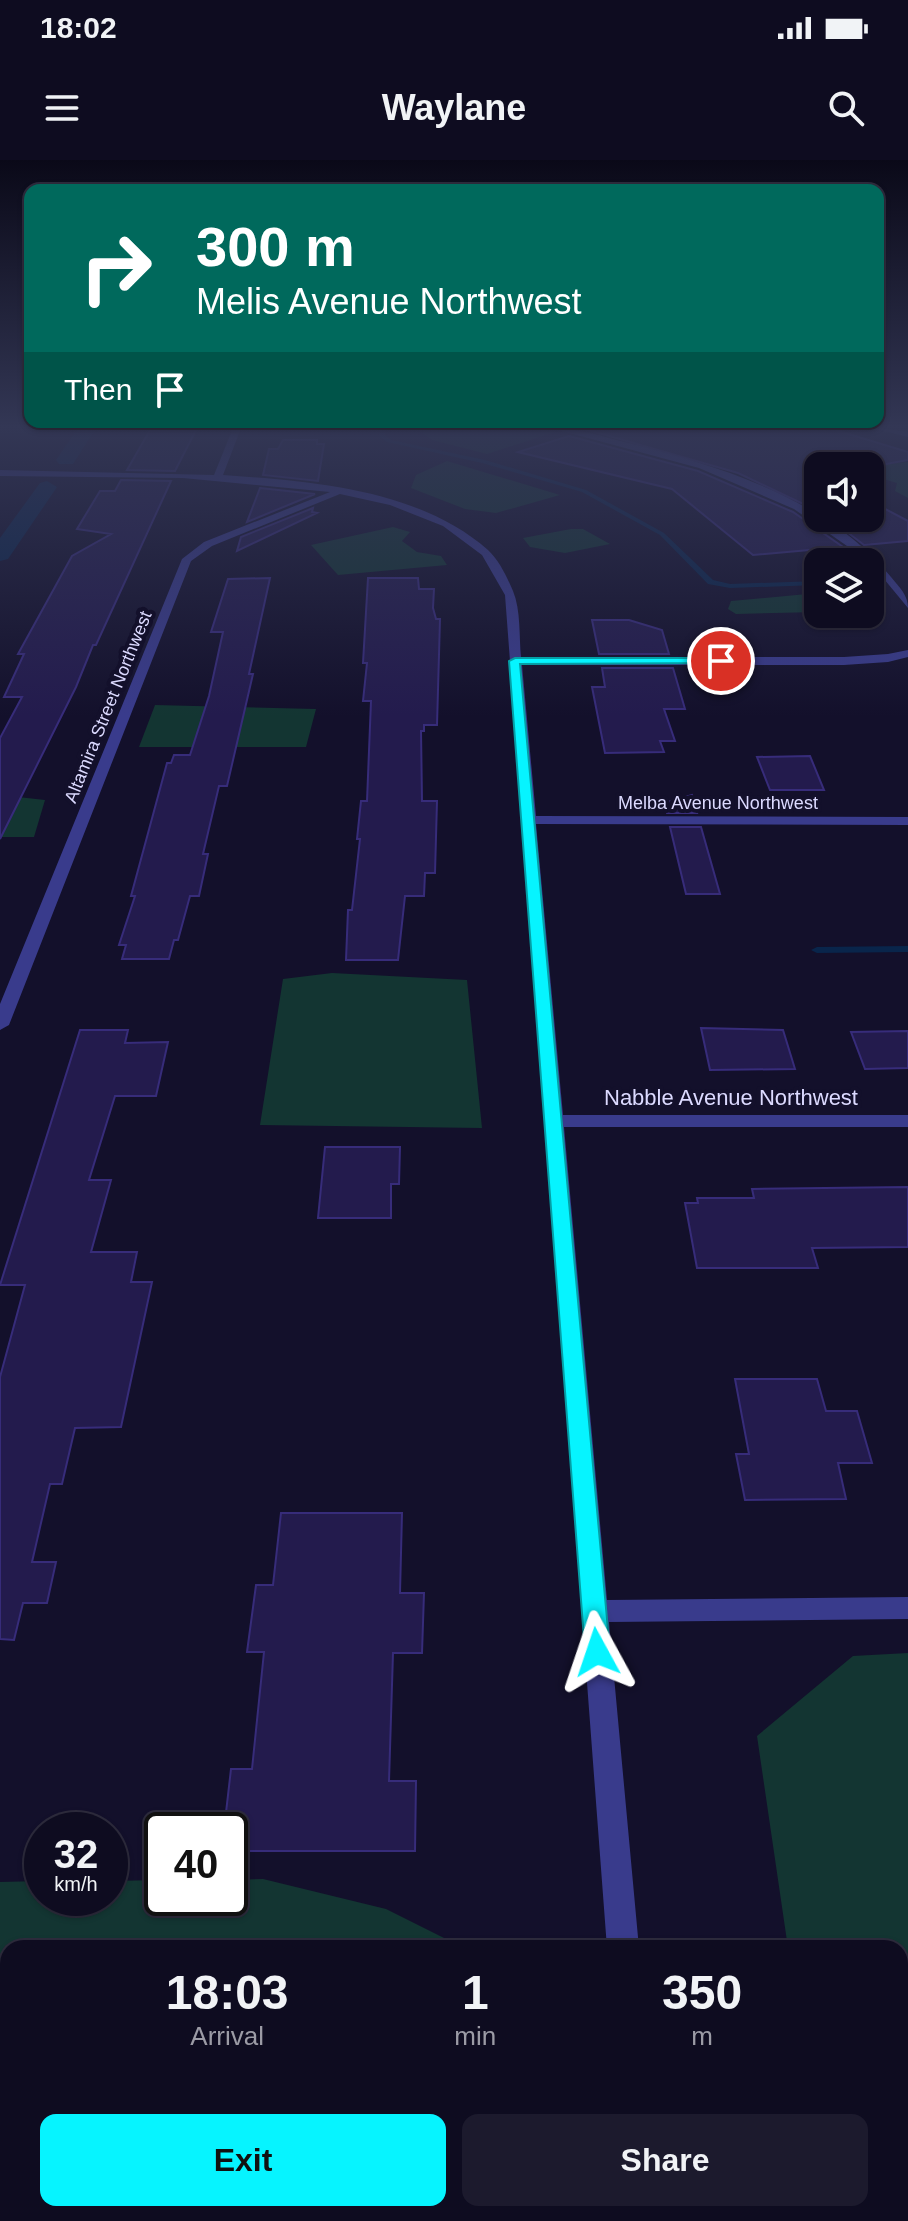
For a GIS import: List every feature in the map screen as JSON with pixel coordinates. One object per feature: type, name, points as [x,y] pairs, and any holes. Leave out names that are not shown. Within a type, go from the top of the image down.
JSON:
[{"type":"street","name":"Altamira Street Northwest","points":[[0,1025],[187,559],[208,544],[257,524]]},
{"type":"street","points":[[442,524],[461,533],[485,552],[510,595],[622,1940]]},
{"type":"street","points":[[824,524],[854,544],[891,578],[908,605]]},
{"type":"street","points":[[515,661],[844,661],[888,658],[908,653]]},
{"type":"street","name":"Melba Avenue Northwest","points":[[528,820],[908,821]]},
{"type":"street","name":"Nabble Avenue Northwest","points":[[554,1121],[908,1121]]},
{"type":"street","points":[[594,1611],[908,1608]]},
{"type":"green space","points":[[393,527],[410,532],[402,541],[417,552],[441,556],[447,565],[338,575],[311,545]]},
{"type":"green space","points":[[583,529],[610,544],[565,553],[530,547],[523,538]]},
{"type":"green space","points":[[804,594],[804,612],[736,614],[728,609],[731,601]]},
{"type":"green space","points":[[155,705],[316,709],[306,747],[139,747]]},
{"type":"green space","points":[[0,795],[45,800],[34,837],[0,837]]},
{"type":"green space","points":[[332,973],[467,980],[482,1128],[260,1125],[283,979]]},
{"type":"green space","points":[[908,1653],[908,1940],[787,1940],[757,1736],[853,1656]]},
{"type":"green space","points":[[248,1879],[263,1879],[386,1909],[448,1940],[0,1940],[0,1882],[24,1881],[24,1916],[128,1916],[128,1881],[144,1880],[144,1916],[248,1916]]},
{"type":"building","points":[[80,524],[151,524],[76,687],[0,839],[0,738],[22,697],[4,697],[24,654],[18,654],[72,556],[111,534],[77,529]]},
{"type":"building","points":[[273,524],[293,524],[237,551],[241,537]]},
{"type":"building","points":[[715,524],[804,524],[804,532],[822,532],[843,547],[804,548],[804,550],[753,555]]},
{"type":"building","points":[[884,524],[908,524],[908,541],[864,545],[847,532],[884,532]]},
{"type":"building","points":[[270,578],[249,674],[253,674],[227,786],[219,786],[203,854],[208,854],[199,896],[190,896],[178,940],[174,940],[169,959],[122,959],[126,945],[119,945],[135,896],[131,896],[167,763],[171,763],[174,755],[190,755],[209,696],[223,632],[211,632],[228,579]]},
{"type":"building","points":[[368,578],[418,578],[419,589],[434,589],[433,608],[436,619],[440,619],[437,725],[424,725],[424,731],[421,731],[422,801],[437,801],[435,873],[425,873],[424,896],[405,896],[398,960],[346,960],[348,910],[352,910],[361,801],[367,801],[371,701],[363,701],[367,663],[363,663]]},
{"type":"building","points":[[592,620],[629,620],[662,630],[669,654],[599,654]]},
{"type":"building","points":[[602,668],[673,668],[685,709],[664,709],[675,741],[660,741],[664,752],[605,753],[592,687],[605,687]]},
{"type":"building","points":[[810,756],[824,790],[770,790],[757,757]]},
{"type":"building","points":[[692,795],[697,813],[667,813],[664,803]]},
{"type":"building","points":[[670,827],[701,827],[720,894],[686,894]]},
{"type":"building","points":[[701,1028],[783,1030],[795,1069],[710,1070]]},
{"type":"building","points":[[80,1030],[128,1030],[125,1043],[168,1042],[156,1096],[115,1096],[89,1180],[111,1180],[91,1252],[137,1252],[131,1282],[152,1282],[121,1427],[75,1428],[62,1484],[50,1484],[32,1562],[56,1562],[47,1603],[23,1603],[14,1640],[0,1639],[0,1377],[25,1285],[0,1285]]},
{"type":"building","points":[[908,1031],[908,1068],[865,1069],[851,1032]]},
{"type":"building","points":[[325,1147],[400,1147],[399,1184],[391,1184],[391,1218],[318,1218]]},
{"type":"building","points":[[908,1187],[908,1247],[812,1248],[818,1268],[697,1268],[685,1203],[698,1203],[697,1198],[754,1198],[752,1189]]},
{"type":"building","points":[[735,1379],[817,1379],[826,1411],[857,1411],[872,1463],[838,1463],[846,1499],[745,1500],[736,1454],[749,1454]]},
{"type":"building","points":[[281,1513],[402,1513],[400,1593],[424,1593],[422,1653],[393,1653],[389,1781],[416,1781],[415,1851],[248,1851],[248,1812],[226,1812],[231,1769],[252,1769],[264,1652],[247,1652],[256,1585],[273,1585]]},
{"type":"waterway","points":[[0,554],[21,524]]},
{"type":"waterway","points":[[644,524],[662,534],[711,582],[730,586],[804,583]]},
{"type":"waterway","points":[[817,950],[908,949]]},
{"type":"route","points":[[597,1652],[515,661],[721,661]]}]
